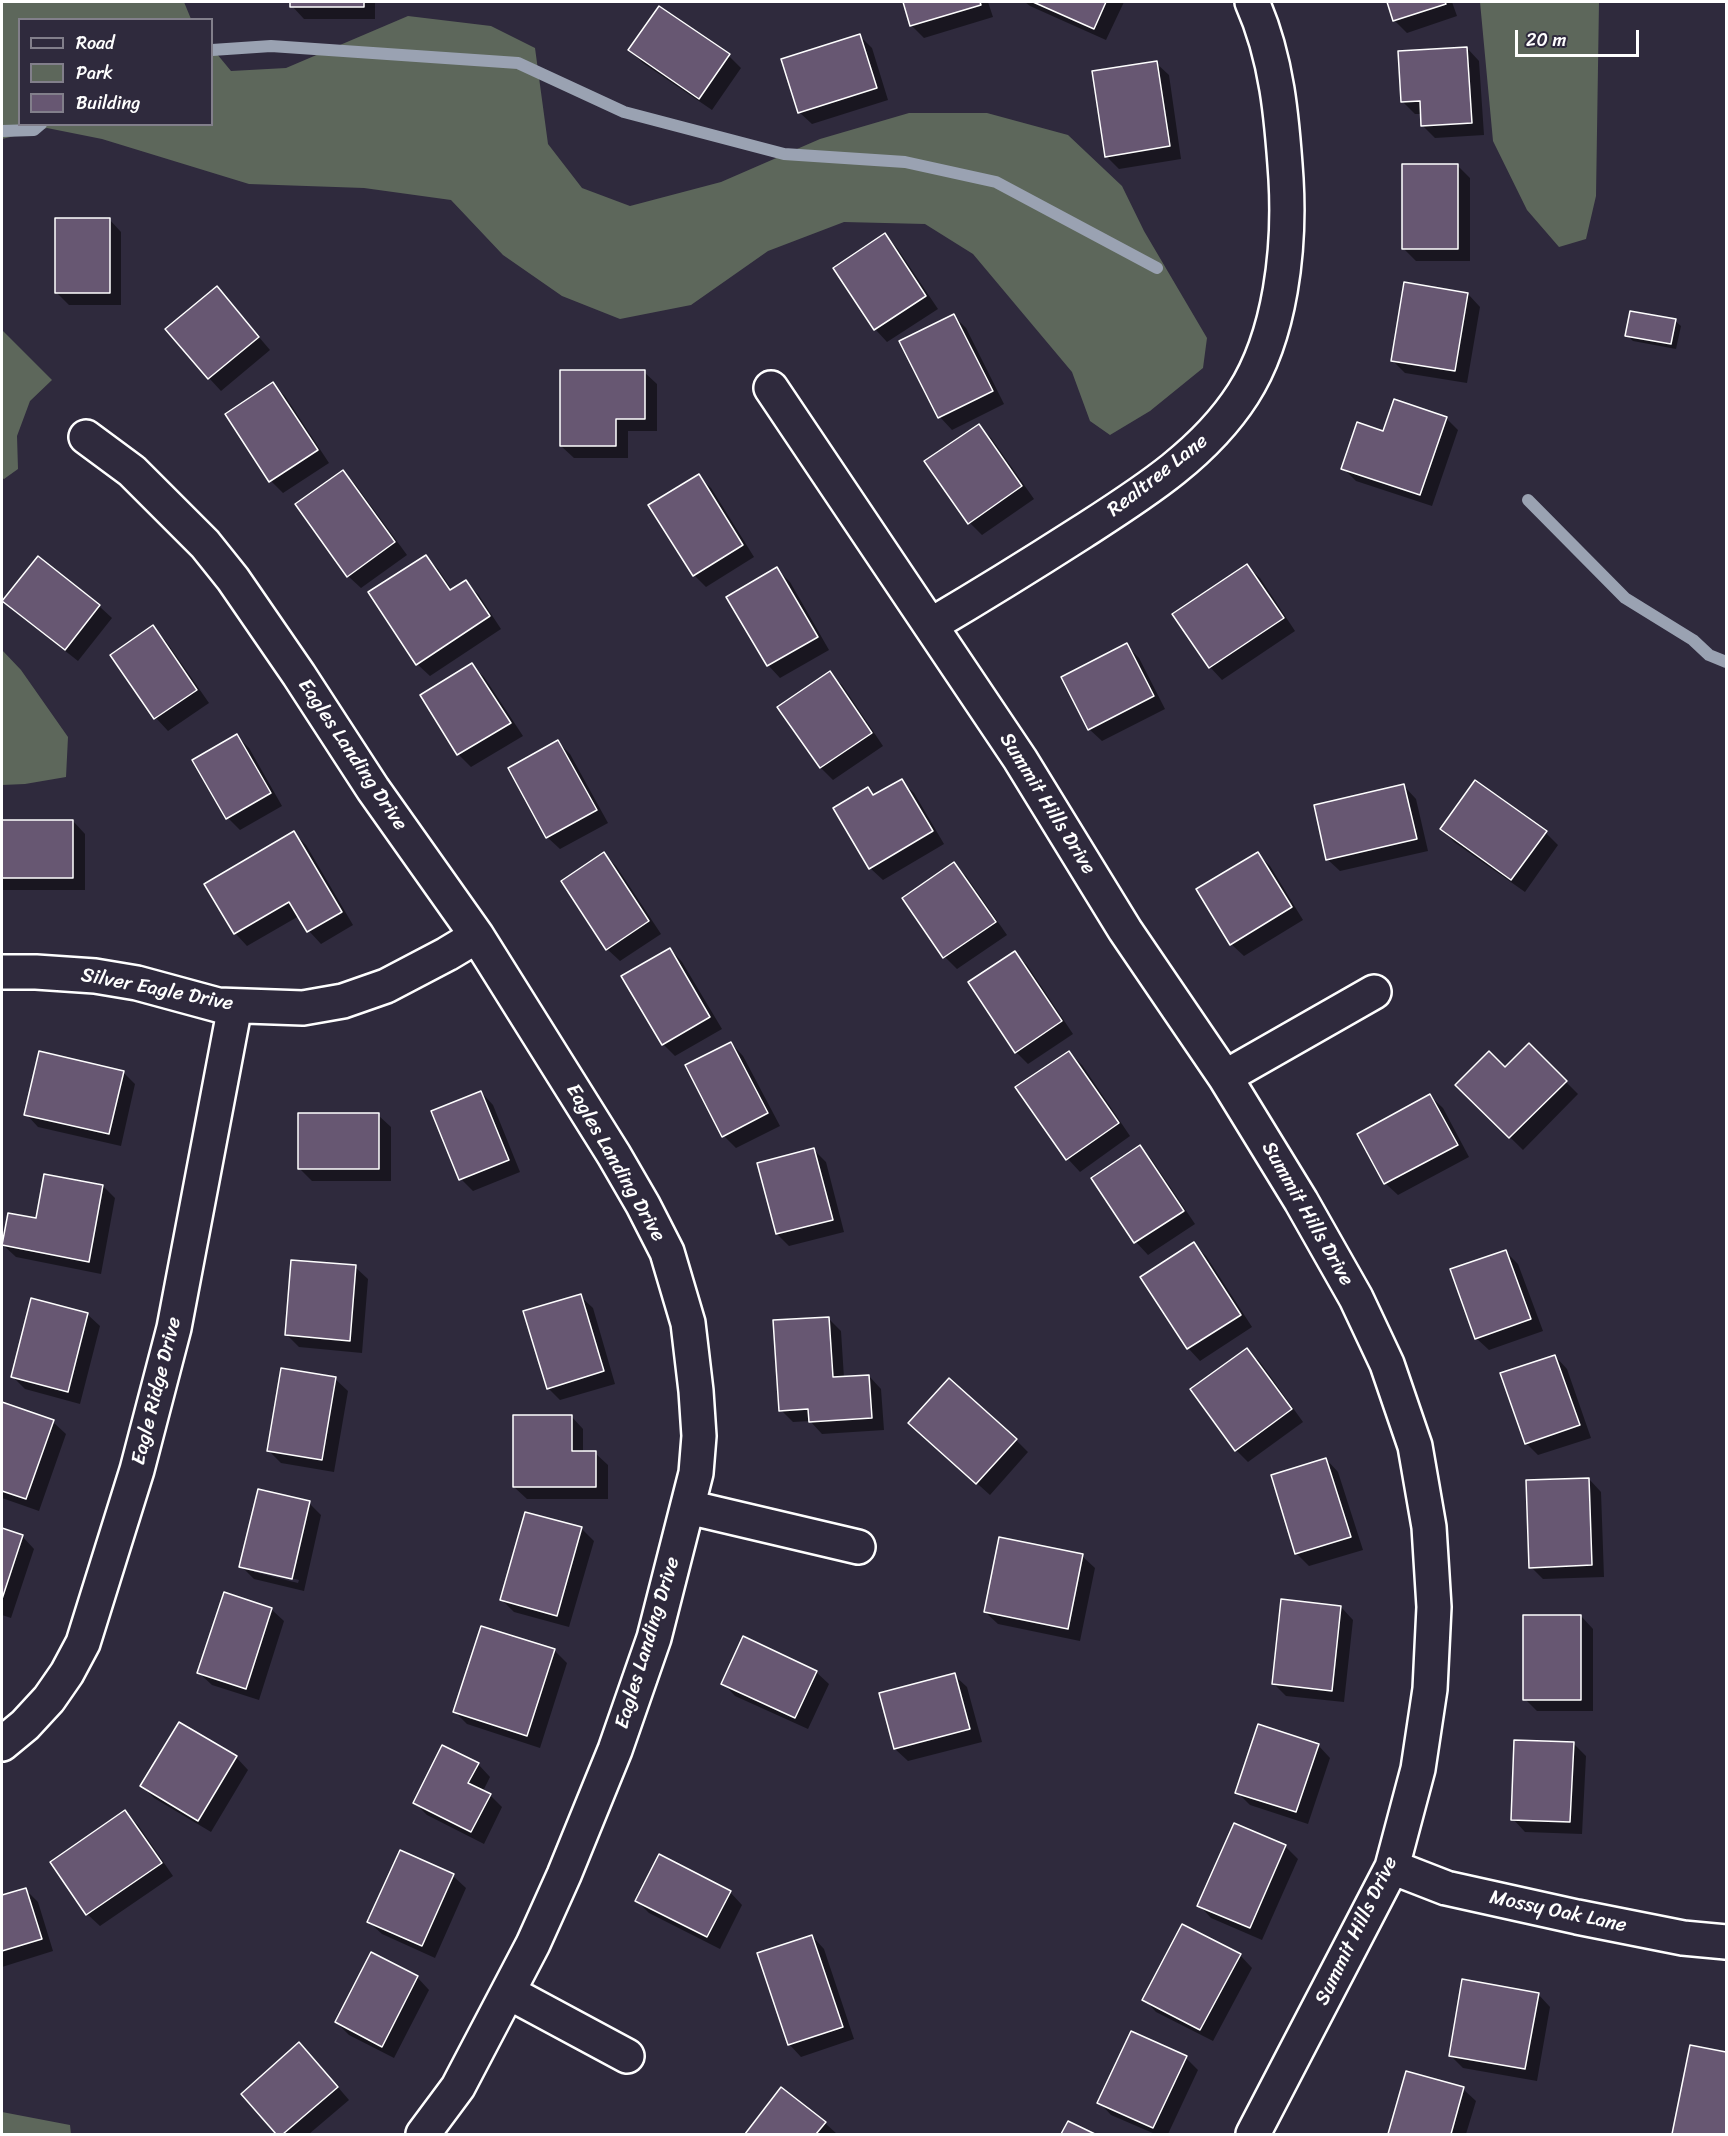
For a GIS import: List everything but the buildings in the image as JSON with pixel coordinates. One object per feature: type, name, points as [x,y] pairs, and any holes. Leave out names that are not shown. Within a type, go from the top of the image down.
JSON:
[{"type":"street","name":"Realtree Lane","points":[[931,625],[1015,575],[1136,497],[1203,444],[1224,422],[1245,392],[1260,363],[1277,309],[1284,264],[1287,196],[1282,123],[1270,52],[1252,2]]},
{"type":"street","name":"Summit Hills Drive","points":[[771,388],[1020,759],[1125,930],[1225,1077],[1301,1201],[1356,1298],[1389,1369],[1414,1446],[1429,1527],[1434,1607],[1430,1689],[1418,1769],[1392,1867],[1253,2134]]},
{"type":"street","name":"Eagles Landing Drive","points":[[86,437],[132,471],[205,544],[233,579],[373,789],[477,936],[643,1205],[667,1252],[688,1323],[699,1436],[696,1473],[654,1638],[615,1750],[560,1885],[533,1944],[458,2087],[423,2134]]},
{"type":"street","name":"Silver Eagle Drive","points":[[2,972],[95,976],[137,983],[218,1005],[303,1008],[343,1001],[386,986],[477,936]]},
{"type":"street","points":[[1225,1077],[1374,992]]},
{"type":"street","name":"Eagle Ridge Drive","points":[[2,1744],[25,1725],[49,1699],[67,1673],[83,1643],[137,1470],[174,1328],[235,1006]]},
{"type":"street","points":[[688,1508],[858,1547]]},
{"type":"street","name":"Mossy Oak Lane","points":[[1392,1867],[1446,1888],[1566,1915],[1683,1938],[1726,1941]]},
{"type":"street","points":[[508,1992],[627,2056]]},
{"type":"green space","points":[[2,2],[184,2],[191,18],[18,18],[18,126],[213,126],[213,49],[231,71],[286,68],[408,16],[491,26],[535,48],[548,144],[582,188],[630,206],[721,182],[820,139],[909,113],[987,113],[1068,135],[1122,186],[1144,231],[1207,338],[1203,368],[1150,411],[1110,435],[1090,421],[1072,372],[973,254],[925,224],[844,222],[768,251],[691,305],[620,319],[562,296],[503,255],[451,200],[364,188],[249,184],[102,139],[47,128],[2,139]]},
{"type":"green space","points":[[1480,2],[1599,2],[1596,196],[1586,239],[1559,247],[1527,210],[1493,141]]},
{"type":"green space","points":[[2,330],[52,380],[30,401],[17,436],[18,469],[4,479],[2,478]]},
{"type":"green space","points":[[2,650],[21,670],[68,737],[66,777],[25,784],[2,785]]},
{"type":"green space","points":[[2,2112],[70,2125],[71,2134],[2,2134]]},
{"type":"waterway","points":[[213,50],[271,46],[518,63],[624,112],[784,154],[905,162],[996,182],[1157,268]]},
{"type":"waterway","points":[[2,131],[34,130],[39,126]]},
{"type":"waterway","points":[[1528,500],[1625,598],[1693,640],[1709,655],[1726,662]]}]
